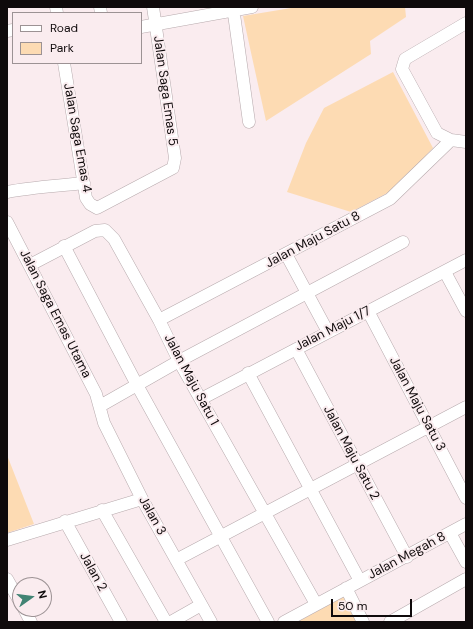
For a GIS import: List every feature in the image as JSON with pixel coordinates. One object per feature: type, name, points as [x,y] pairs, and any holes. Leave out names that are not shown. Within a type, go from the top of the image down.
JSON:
[{"type":"street","name":"Jalan Saga Emas 5","points":[[98,208],[173,168],[175,158],[153,7]]},
{"type":"street","points":[[142,26],[233,8],[252,7]]},
{"type":"street","points":[[233,8],[249,122]]},
{"type":"street","points":[[466,23],[405,59],[402,69],[437,133],[451,140],[466,142]]},
{"type":"street","name":"Jalan Saga Emas 4","points":[[64,64],[86,198],[90,204],[98,208]]},
{"type":"street","name":"Jalan Maju Satu 8","points":[[159,320],[390,199],[451,140]]},
{"type":"street","points":[[7,192],[35,187],[46,188],[84,183]]},
{"type":"street","name":"Jalan Saga Emas Utama","points":[[7,222],[96,394],[100,406]]},
{"type":"street","name":"Jalan Maju Satu 1","points":[[30,265],[95,231],[105,230],[114,239],[159,320],[179,361],[316,604]]},
{"type":"street","points":[[100,406],[179,361],[404,242]]},
{"type":"street","points":[[64,246],[137,386],[268,622]]},
{"type":"street","points":[[286,254],[306,294],[328,332]]},
{"type":"street","name":"Jalan Maju 1/7","points":[[201,399],[466,260]]},
{"type":"street","points":[[445,272],[466,311]]},
{"type":"street","name":"Jalan Maju Satu 3","points":[[368,311],[466,498]]},
{"type":"street","name":"Jalan Maju Satu 2","points":[[296,349],[407,557]]},
{"type":"street","points":[[248,373],[310,491],[360,581]]},
{"type":"street","name":"Jalan 3","points":[[100,406],[104,423],[142,498],[211,622]]},
{"type":"street","points":[[176,560],[310,491],[466,407]]},
{"type":"street","points":[[7,540],[142,498]]},
{"type":"street","points":[[102,510],[166,622]]},
{"type":"street","name":"Jalan 2","points":[[65,521],[121,622]]},
{"type":"street","name":"Jalan Megah 8","points":[[284,622],[466,524]]},
{"type":"street","points":[[450,533],[466,562]]},
{"type":"street","points":[[7,579],[12,588]]},
{"type":"street","points":[[390,622],[466,579]]},
{"type":"street","points":[[346,588],[363,622]]},
{"type":"street","points":[[171,622],[201,605]]},
{"type":"green space","points":[[297,7],[405,7],[406,17],[370,41],[371,54],[266,121],[243,16]]},
{"type":"green space","points":[[393,72],[433,148],[395,189],[351,212],[287,192],[306,143],[324,108]]},
{"type":"green space","points":[[7,455],[34,524],[7,533]]},
{"type":"green space","points":[[343,597],[357,622],[297,622]]}]
